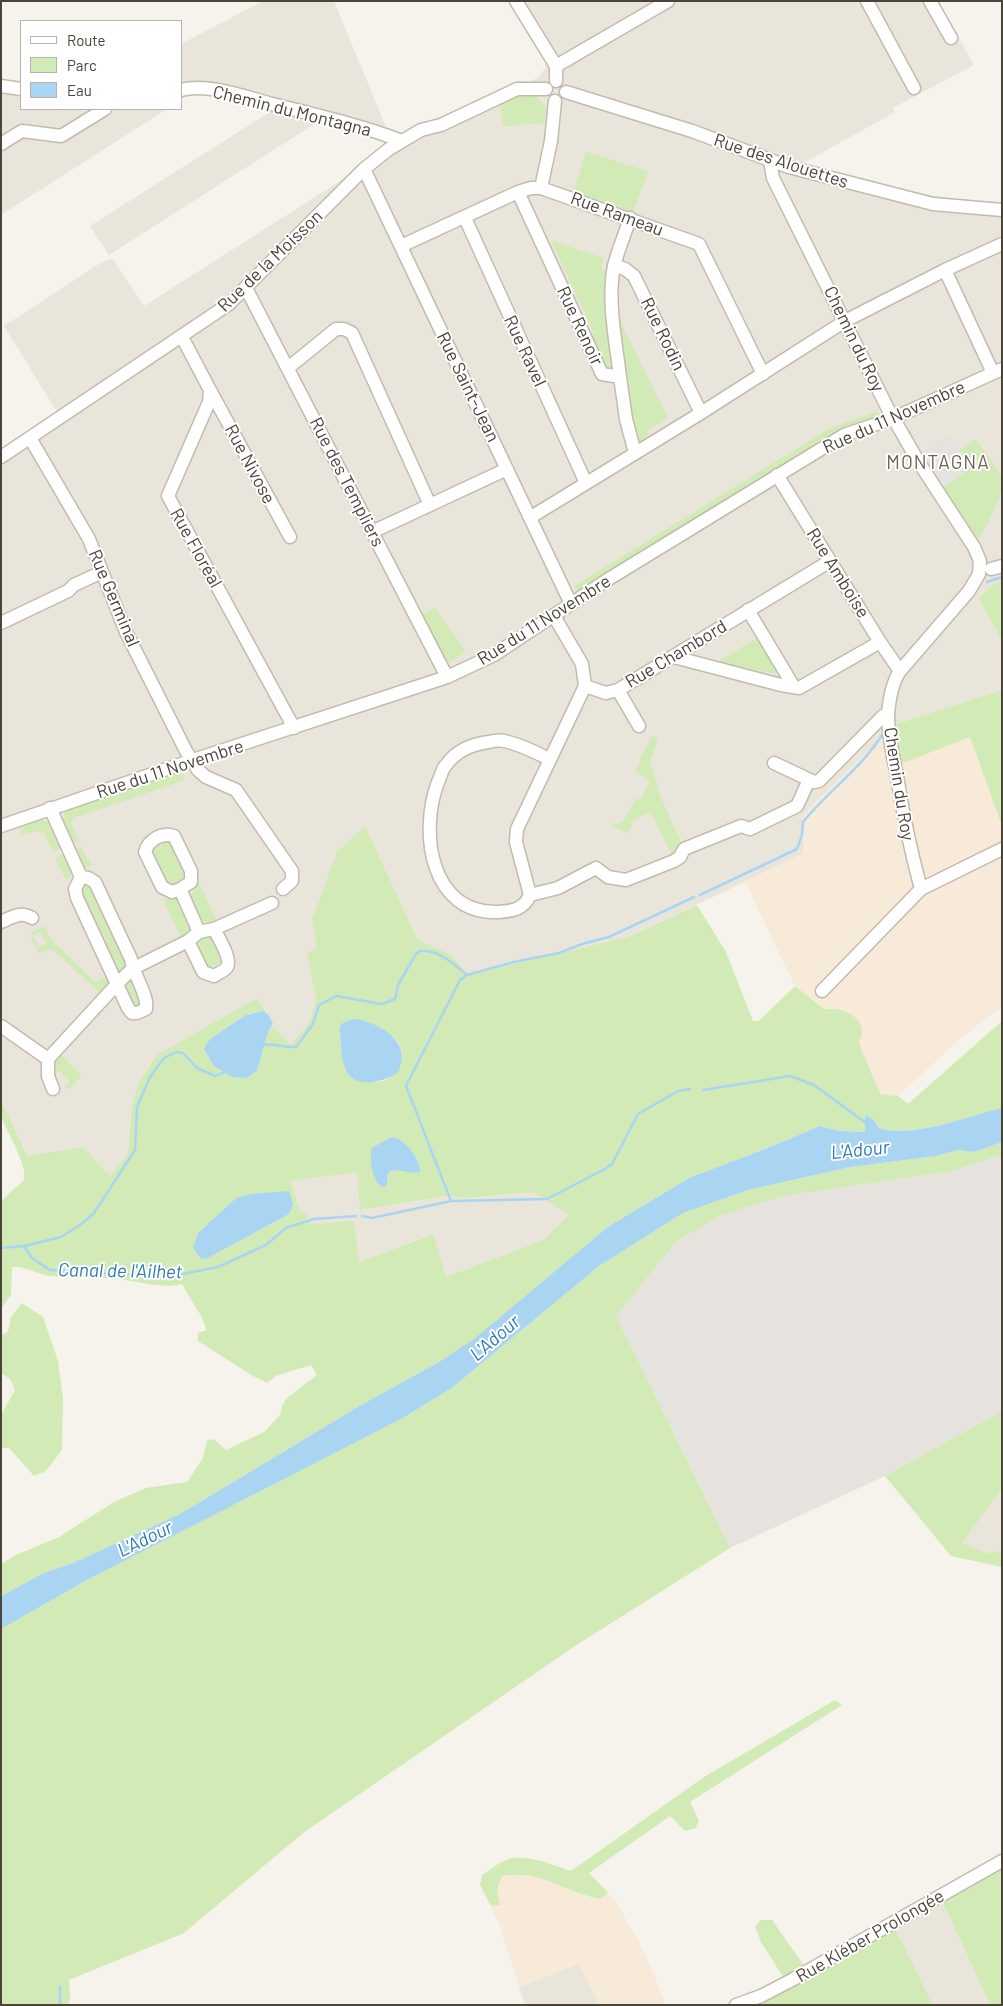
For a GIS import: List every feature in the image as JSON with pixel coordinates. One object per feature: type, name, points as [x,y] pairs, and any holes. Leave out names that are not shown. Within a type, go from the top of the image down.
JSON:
[{"type":"street","points":[[516,1],[556,66],[556,81]]},
{"type":"street","points":[[556,66],[668,1]]},
{"type":"street","points":[[867,1],[914,88]]},
{"type":"street","points":[[930,1],[951,38]]},
{"type":"street","points":[[556,81],[562,83],[566,92],[561,99],[555,101],[547,96],[546,89],[551,82],[556,81]]},
{"type":"street","points":[[1,86],[20,89]]},
{"type":"street","name":"Chemin du Montagna","points":[[182,90],[191,88],[207,89],[242,96],[370,128],[402,141]]},
{"type":"street","name":"Rue de la Moisson","points":[[1,457],[182,337],[228,304],[364,170],[389,148],[421,130],[441,125],[517,89],[546,89]]},
{"type":"street","name":"Rue des Alouettes","points":[[566,92],[675,125],[789,167],[933,204],[1002,210]]},
{"type":"street","points":[[542,188],[552,141],[555,101]]},
{"type":"street","points":[[1,144],[22,131],[61,136],[103,110]]},
{"type":"street","name":"Chemin du Roy","points":[[770,161],[773,178],[887,407],[918,461],[974,547],[980,561],[979,574],[969,591],[895,679],[888,715],[891,745],[909,845],[921,889]]},
{"type":"street","name":"Rue Saint-Jean","points":[[364,170],[571,604]]},
{"type":"street","name":"Rue Rameau","points":[[401,246],[518,192],[531,188],[542,188],[630,218],[699,244],[763,374]]},
{"type":"street","name":"Rue Renoir","points":[[518,192],[602,374],[620,377],[626,419],[635,453]]},
{"type":"street","name":"Rue Ravel","points":[[465,218],[586,483]]},
{"type":"street","points":[[620,377],[612,296],[614,266],[630,218]]},
{"type":"street","points":[[531,517],[701,414],[845,321],[945,270],[1002,244]]},
{"type":"street","name":"Rue Rodin","points":[[614,266],[626,269],[634,276],[701,414]]},
{"type":"street","points":[[945,270],[998,371]]},
{"type":"street","name":"Rue des Templiers","points":[[246,288],[447,677]]},
{"type":"street","points":[[288,368],[336,329],[344,329],[352,333],[430,504]]},
{"type":"street","points":[[182,337],[210,390]]},
{"type":"street","name":"Rue du 11 Novembre","points":[[1,826],[193,760],[447,677],[494,655],[571,604],[776,475],[844,435],[894,418],[998,371]]},
{"type":"street","name":"Rue Nivose","points":[[210,390],[290,537]]},
{"type":"street","name":"Rue Floréal","points":[[210,390],[209,402],[168,496],[294,728]]},
{"type":"street","name":"Rue Germinal","points":[[30,438],[89,539],[126,632],[173,727],[198,770],[206,778],[236,790],[292,871],[292,881],[283,889]]},
{"type":"street","points":[[372,532],[507,468]]},
{"type":"street","name":"Rue Amboise","points":[[776,475],[900,671]]},
{"type":"street","name":"Rue Chambord","points":[[584,686],[606,693],[618,690],[830,561]]},
{"type":"street","points":[[1,623],[68,591],[74,585],[102,572]]},
{"type":"street","points":[[748,610],[794,687]]},
{"type":"street","points":[[549,760],[520,745],[502,740],[480,743],[461,751],[444,766],[433,796],[429,824],[431,846],[436,869],[453,897],[470,908],[491,912],[511,911],[520,908],[527,902],[530,895],[516,842],[517,829],[584,686],[582,664],[554,616]]},
{"type":"street","points":[[674,657],[799,688],[880,642]]},
{"type":"street","points":[[618,690],[639,726]]},
{"type":"street","points":[[774,763],[814,782],[823,779],[883,716],[888,715]]},
{"type":"street","points":[[530,895],[558,888],[596,868],[608,877],[626,880],[674,861],[680,857],[684,849],[741,826],[750,829],[797,806],[809,780]]},
{"type":"street","points":[[50,808],[81,878]]},
{"type":"street","points":[[162,835],[174,836],[191,871],[191,882],[180,889],[172,892],[162,887],[145,852],[151,841],[162,835]]},
{"type":"street","points":[[822,991],[921,889],[1002,849]]},
{"type":"street","points":[[81,878],[88,878],[95,882],[131,959],[132,969],[147,1001],[146,1009],[132,1013],[128,1008],[77,898],[75,890],[81,878]]},
{"type":"street","points":[[180,889],[199,932]]},
{"type":"street","points":[[53,1089],[48,1076],[48,1058],[132,969],[188,941],[199,932],[214,929],[272,903]]},
{"type":"street","points":[[1,922],[19,914],[25,914],[32,918]]},
{"type":"street","points":[[188,941],[203,972],[214,976],[226,969],[229,964],[214,929]]},
{"type":"street","points":[[1,1026],[48,1058]]},
{"type":"street","name":"Rue Kléber Prolongée","points":[[736,2005],[761,1996],[790,1981],[1002,1861]]},
{"type":"shaded area","points":[[263,1],[334,1],[386,127],[378,135],[319,121],[109,255],[90,226],[273,110],[212,93],[193,92],[182,98],[182,43]]},
{"type":"shaded area","points":[[512,1],[938,1],[974,65],[893,108],[895,112],[802,164],[866,182],[935,196],[1002,203],[1002,582],[995,583],[978,598],[1002,641],[1002,690],[896,724],[804,814],[803,854],[631,936],[469,975],[450,954],[418,940],[365,826],[312,921],[317,947],[307,953],[316,999],[309,1023],[291,1045],[272,1026],[273,1023],[257,998],[150,1064],[138,1083],[132,1106],[128,1153],[110,1177],[83,1147],[27,1156],[1,1099],[1,450],[57,412],[4,326],[102,262],[113,259],[144,306],[337,183],[389,142],[408,131],[519,81],[531,81],[539,77],[545,68],[545,59]],"holes":[[[552,241],[601,270],[604,370],[594,334]],[[620,323],[667,418],[647,431],[625,378]],[[877,419],[830,434],[713,507],[577,584],[828,429]],[[659,739],[649,761],[661,797],[682,844],[678,846],[677,855],[673,857],[650,812],[634,820],[610,826],[623,821],[636,799],[640,800],[649,781],[635,771]],[[167,841],[165,880],[153,848]],[[200,883],[201,921],[188,891],[191,893]],[[217,941],[214,943],[220,955],[205,962],[199,949]]]},
{"type":"shaded area","points":[[1,80],[20,82],[20,110],[165,110],[1,215]]},
{"type":"shaded area","points":[[949,435],[972,467],[942,488],[919,456]]},
{"type":"shaded area","points":[[896,724],[901,764],[970,737],[1002,823],[1002,1007],[963,1036],[898,1096],[880,1094],[876,1089],[872,1073],[859,1043],[862,1032],[853,1015],[840,1009],[824,1010],[795,986],[745,882],[803,854],[804,814]]},
{"type":"shaded area","points":[[1002,1155],[1002,1411],[885,1476],[730,1548],[616,1316],[677,1241],[724,1214],[785,1196],[952,1171]]},
{"type":"shaded area","points":[[358,1171],[361,1210],[446,1196],[465,1198],[533,1192],[570,1215],[543,1240],[446,1277],[432,1234],[359,1262],[309,1224],[301,1213],[290,1181]]},
{"type":"shaded area","points":[[1002,1489],[1002,1550],[988,1553],[962,1543]]},
{"type":"shaded area","points":[[518,1873],[567,1887],[587,1897],[600,1899],[608,1893],[615,1900],[643,1949],[666,2005],[600,2005],[579,1964],[519,1987],[500,1926],[491,1907],[500,1905],[497,1890],[502,1876]]},
{"type":"shaded area","points":[[938,1892],[990,2005],[933,2005],[891,1920]]},
{"type":"shaded area","points":[[579,1963],[600,2005],[525,2005],[519,1987]]},
{"type":"green space","points":[[523,95],[534,96],[546,108],[544,123],[503,126],[500,103]]},
{"type":"green space","points":[[586,152],[648,171],[633,213],[573,193]]},
{"type":"green space","points":[[551,240],[603,258],[601,270],[609,271],[616,369],[608,373],[589,337],[594,334]]},
{"type":"green space","points":[[620,321],[668,418],[647,431],[650,440],[639,445],[636,442],[625,378]]},
{"type":"green space","points":[[875,412],[879,413],[880,417],[830,434],[579,592],[574,587],[828,429]]},
{"type":"green space","points":[[975,439],[994,463],[1002,479],[1002,487],[997,503],[978,541],[942,488],[972,467],[960,450]]},
{"type":"green space","points":[[1002,582],[1002,641],[978,598],[995,583]]},
{"type":"green space","points":[[435,608],[466,652],[447,663],[422,614]]},
{"type":"green space","points":[[760,636],[778,671],[775,674],[718,662]]},
{"type":"green space","points":[[1002,690],[1001,823],[970,737],[901,764],[896,724]]},
{"type":"green space","points":[[651,736],[659,739],[650,761],[661,797],[682,844],[678,846],[677,855],[673,857],[650,812],[634,820],[628,833],[610,826],[612,823],[615,824],[623,821],[636,798],[640,800],[649,781],[635,771]]},
{"type":"green space","points":[[179,771],[184,776],[183,781],[73,818],[71,823],[79,840],[72,844],[61,821],[64,809]]},
{"type":"green space","points":[[39,819],[52,824],[62,848],[53,852],[43,832],[37,831],[22,835],[19,825]]},
{"type":"green space","points":[[365,826],[418,940],[450,954],[469,975],[631,936],[697,905],[726,952],[753,1021],[759,1021],[795,986],[824,1009],[839,1009],[853,1015],[860,1023],[862,1032],[859,1043],[880,1094],[898,1096],[908,1104],[1002,1021],[1002,1108],[924,1129],[908,1131],[893,1131],[879,1128],[873,1119],[865,1116],[865,1132],[839,1131],[820,1126],[689,1178],[609,1226],[473,1341],[439,1362],[361,1405],[180,1514],[73,1563],[44,1573],[1,1596],[1,1564],[16,1555],[59,1537],[114,1502],[146,1488],[187,1482],[203,1458],[207,1441],[214,1439],[226,1450],[264,1432],[280,1415],[282,1406],[287,1398],[317,1375],[311,1365],[276,1376],[267,1383],[198,1341],[198,1333],[207,1330],[182,1284],[160,1285],[115,1279],[50,1276],[12,1267],[11,1295],[1,1309],[1,1201],[24,1180],[24,1174],[20,1158],[2,1118],[1,1099],[27,1156],[83,1147],[110,1176],[128,1153],[132,1106],[138,1083],[157,1055],[257,998],[266,1012],[250,1013],[210,1039],[209,1058],[221,1070],[236,1077],[247,1078],[257,1071],[267,1035],[272,1026],[291,1045],[309,1023],[316,999],[307,953],[317,947],[312,921],[337,852]],"holes":[[[380,1027],[398,1042],[401,1049],[402,1057],[398,1070],[380,1082],[366,1081],[349,1075],[343,1063],[339,1029]],[[392,1137],[398,1169],[388,1173],[387,1185],[373,1147]],[[357,1172],[360,1210],[446,1196],[465,1198],[533,1192],[569,1215],[543,1240],[446,1277],[433,1234],[359,1262],[354,1221],[309,1224],[306,1213],[301,1213],[290,1181]],[[236,1198],[289,1214],[208,1258],[198,1233]]]},
{"type":"green space","points":[[168,837],[187,877],[169,886],[148,851],[167,841]]},
{"type":"green space","points":[[81,846],[92,866],[83,868],[73,850]]},
{"type":"green space","points":[[65,853],[73,874],[66,880],[55,858]]},
{"type":"green space","points":[[199,883],[217,921],[211,925],[201,921],[188,892],[191,893]]},
{"type":"green space","points":[[86,885],[90,885],[129,963],[122,973],[113,970],[79,891]]},
{"type":"green space","points":[[176,896],[192,929],[188,935],[181,938],[163,899],[176,899]]},
{"type":"green space","points":[[44,926],[50,938],[95,982],[108,976],[110,985],[102,995],[52,949],[39,954],[30,937],[34,937],[39,947],[46,943],[40,932],[33,935],[29,933]]},
{"type":"green space","points":[[212,935],[217,941],[214,944],[223,962],[207,969],[199,949],[196,951],[195,941],[199,937]]},
{"type":"green space","points":[[129,980],[133,982],[142,1003],[133,1009],[122,986]]},
{"type":"green space","points":[[60,1054],[82,1075],[69,1089],[65,1087],[70,1082],[59,1071],[54,1076],[52,1063]]},
{"type":"green space","points":[[1002,1142],[1002,1155],[952,1171],[785,1196],[724,1214],[677,1241],[616,1316],[730,1548],[575,1646],[303,1833],[184,1933],[69,1980],[70,1996],[68,2005],[1,2005],[1,1629],[87,1580],[403,1418],[453,1387],[599,1266],[683,1213],[748,1190],[850,1167],[936,1156],[957,1150],[974,1152]]},
{"type":"green space","points":[[22,1303],[43,1317],[58,1361],[63,1398],[62,1450],[46,1471],[34,1476],[9,1448],[1,1448],[1,1415],[15,1390],[10,1379],[1,1373],[1,1335],[8,1332],[11,1317]]},
{"type":"green space","points":[[1002,1411],[1002,1489],[962,1543],[988,1553],[1002,1550],[1002,1567],[951,1556],[885,1476]]},
{"type":"green space","points":[[835,1700],[842,1705],[690,1802],[699,1821],[696,1828],[685,1831],[670,1816],[589,1873],[608,1893],[600,1899],[587,1896],[541,1878],[516,1875],[502,1876],[497,1890],[500,1905],[491,1906],[480,1885],[482,1875],[501,1862],[513,1858],[528,1858],[571,1871],[704,1777]]},
{"type":"green space","points":[[1002,1856],[1002,2005],[990,2005],[938,1892]]},
{"type":"green space","points":[[761,1920],[772,1920],[805,1967],[891,1920],[933,2005],[729,2005],[762,1993],[785,1980],[761,1942],[755,1926]]},
{"type":"water","points":[[263,1011],[268,1014],[273,1023],[267,1035],[257,1071],[247,1078],[232,1077],[214,1066],[204,1049],[210,1039],[246,1015]]},
{"type":"water","points":[[353,1019],[374,1024],[392,1036],[402,1053],[402,1062],[397,1073],[376,1082],[361,1082],[349,1075],[342,1059],[339,1029],[341,1024]]},
{"type":"water","name":"L'Adour","points":[[1002,1108],[1002,1142],[974,1152],[957,1150],[936,1156],[850,1167],[748,1190],[683,1213],[599,1266],[453,1387],[403,1418],[87,1580],[1,1629],[1,1596],[44,1573],[73,1563],[180,1514],[361,1405],[439,1362],[473,1340],[609,1226],[689,1178],[820,1126],[839,1131],[865,1132],[865,1115],[873,1119],[879,1128],[893,1131],[908,1131],[924,1129]]},
{"type":"water","points":[[392,1137],[402,1141],[411,1150],[420,1172],[392,1171],[388,1173],[387,1185],[383,1187],[379,1185],[374,1176],[371,1165],[371,1150]]},
{"type":"water","points":[[289,1191],[293,1204],[289,1214],[208,1258],[201,1259],[193,1248],[198,1233],[236,1198],[252,1194]]},
{"type":"waterway","points":[[987,582],[1002,577]]},
{"type":"waterway","points":[[700,895],[797,849],[802,835],[803,822],[856,768],[876,745],[884,732]]},
{"type":"waterway","points":[[451,1201],[406,1086],[460,980],[467,975],[514,962],[559,953],[582,944],[609,937],[694,897]]},
{"type":"waterway","points":[[261,1045],[296,1047],[313,1024],[319,1005],[336,996],[382,1004],[395,999],[398,985],[416,954],[420,951],[433,952],[439,955],[467,975]]},
{"type":"waterway","points":[[24,1246],[61,1237],[83,1223],[94,1213],[135,1150],[137,1107],[150,1077],[164,1058],[176,1052],[183,1053],[197,1068],[215,1076],[228,1071]]},
{"type":"waterway","name":"Canal de l'Ailhet","points":[[703,1090],[790,1076],[814,1085],[866,1123]]},
{"type":"waterway","name":"Canal de l'Ailhet","points":[[362,1216],[372,1218],[451,1201],[547,1199],[612,1164],[638,1114],[678,1091],[690,1089]]},
{"type":"waterway","name":"Canal de l'Ailhet","points":[[1,1248],[24,1246],[32,1258],[50,1270],[159,1276],[183,1274],[218,1267],[266,1245],[286,1228],[314,1219],[356,1216]]},
{"type":"waterway","points":[[60,1987],[60,2005]]},
{"type":"district","name":"MONTAGNA","points":[[938,463]]}]
